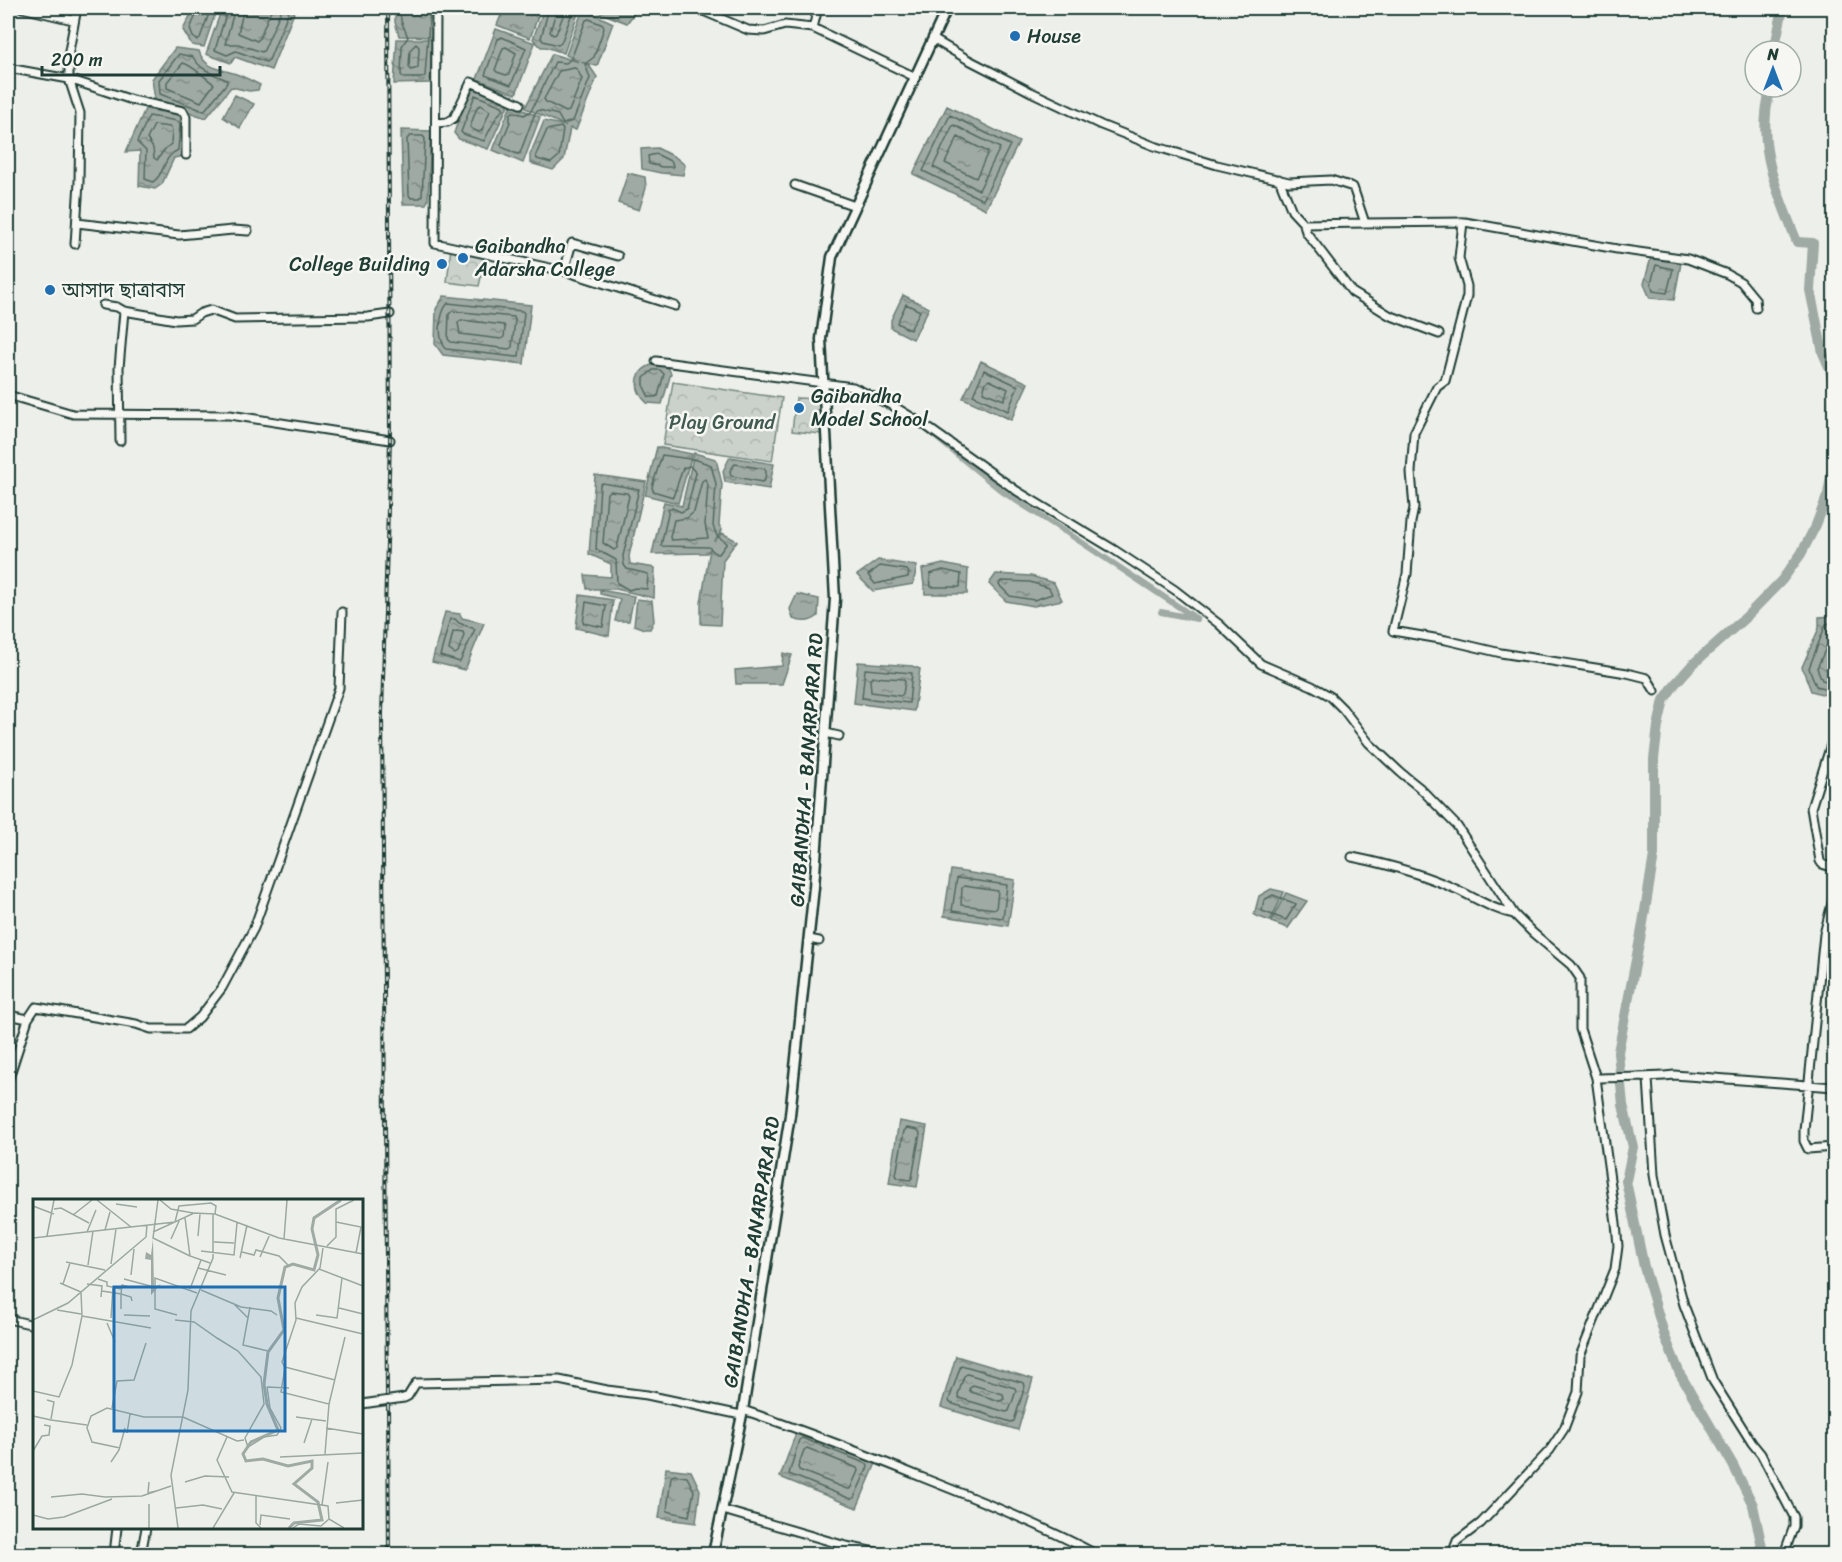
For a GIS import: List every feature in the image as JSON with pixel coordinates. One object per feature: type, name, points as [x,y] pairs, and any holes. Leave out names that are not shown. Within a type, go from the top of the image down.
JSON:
[{"type":"main road","name":"GAIBANDHA - BANARPARA RD","points":[[712,1554],[742,1412],[790,1115],[809,939],[835,599],[821,339],[832,257],[947,8]]},
{"type":"street","points":[[22,8],[73,20]]},
{"type":"street","points":[[75,244],[80,113],[69,79],[69,51],[77,8]]},
{"type":"street","points":[[436,8],[435,243],[564,271],[675,306]]},
{"type":"street","points":[[696,8],[748,30],[764,31],[785,25],[813,28],[915,77]]},
{"type":"street","points":[[813,28],[818,8]]},
{"type":"street","points":[[933,39],[985,69],[1101,125],[1155,146],[1217,165],[1289,182],[1331,180],[1353,187],[1365,223]]},
{"type":"street","points":[[8,68],[69,79],[132,100],[183,111],[186,117],[186,155]]},
{"type":"street","points":[[436,123],[448,122],[454,118],[471,82],[520,104]]},
{"type":"street","points":[[1279,179],[1292,212],[1304,224],[1306,232],[1352,292],[1389,315],[1440,334]]},
{"type":"street","points":[[795,184],[855,206]]},
{"type":"street","points":[[1304,224],[1462,222],[1688,259],[1741,282],[1755,299],[1756,308]]},
{"type":"street","points":[[1462,222],[1459,258],[1467,286],[1467,296],[1445,381],[1437,387],[1414,433],[1412,472],[1414,508],[1407,574],[1393,631],[1501,653],[1647,678],[1655,691]]},
{"type":"street","points":[[77,223],[179,235],[233,230],[248,231]]},
{"type":"street","points":[[564,271],[572,243],[618,256]]},
{"type":"street","points":[[103,305],[176,320],[192,319],[211,310],[235,319],[368,317],[390,314]]},
{"type":"street","points":[[120,441],[119,368],[124,311]]},
{"type":"street","points":[[656,361],[853,387],[904,412]]},
{"type":"street","points":[[823,383],[856,383],[923,424],[1017,491],[1113,549],[1175,590],[1219,624],[1261,664],[1330,696],[1369,743],[1420,788],[1457,826],[1514,914],[1570,965],[1580,978],[1580,1029],[1597,1078],[1616,1223],[1618,1246],[1615,1269],[1580,1356],[1578,1392],[1564,1429],[1550,1450],[1481,1523],[1457,1541],[1452,1554]]},
{"type":"street","points":[[8,395],[74,414],[230,416],[390,440]]},
{"type":"street","points":[[8,1081],[28,1019],[36,1007],[136,1024],[151,1029],[186,1029],[211,1004],[254,928],[336,697],[339,688],[342,612]]},
{"type":"street","points":[[826,733],[838,736]]},
{"type":"street","points":[[1834,735],[1811,808],[1820,861],[1834,868]]},
{"type":"street","points":[[1352,857],[1379,862],[1457,890],[1501,911],[1514,914]]},
{"type":"street","points":[[1834,896],[1824,934],[1804,1130],[1806,1147],[1809,1149],[1834,1147]]},
{"type":"street","points":[[809,939],[819,941]]},
{"type":"street","points":[[8,1015],[28,1019]]},
{"type":"street","points":[[1597,1078],[1640,1076],[1648,1078],[1674,1075],[1834,1087]]},
{"type":"street","points":[[1648,1078],[1654,1175],[1665,1235],[1684,1305],[1713,1381],[1745,1433],[1761,1454],[1794,1517],[1794,1526],[1784,1554]]},
{"type":"street","points":[[8,1319],[33,1325]]},
{"type":"street","points":[[363,1404],[404,1398],[416,1383],[559,1380],[742,1412],[813,1433],[980,1500],[1056,1533],[1096,1554]]},
{"type":"street","points":[[723,1510],[846,1546],[875,1552]]},
{"type":"street","points":[[114,1554],[117,1529]]},
{"type":"street","points":[[141,1554],[146,1529]]},
{"type":"street","points":[[844,1554],[846,1546]]},
{"type":"green space","points":[[451,248],[486,255],[479,286],[447,282]]},
{"type":"green space","name":"Play Ground","points":[[673,382],[782,398],[772,461],[663,445]]},
{"type":"green space","points":[[796,398],[822,399],[821,434],[792,431]]},
{"type":"water","points":[[194,8],[217,8],[204,47],[192,45],[183,30]]},
{"type":"water","points":[[222,8],[296,8],[271,70],[235,57],[231,63],[206,54]]},
{"type":"water","points":[[395,8],[436,8],[434,37],[399,36],[395,22]]},
{"type":"water","points":[[504,8],[541,8],[530,38],[497,25]]},
{"type":"water","points":[[544,8],[580,8],[564,53],[541,47],[533,39]]},
{"type":"water","points":[[588,8],[638,8],[627,23]]},
{"type":"water","points":[[583,9],[613,23],[597,66],[581,62],[589,65],[597,77],[576,130],[570,128],[564,159],[553,170],[530,163],[530,155],[544,121],[566,126],[525,108],[552,54],[579,62],[566,55]]},
{"type":"water","points":[[496,29],[535,43],[516,94],[477,79]]},
{"type":"water","points":[[397,39],[432,39],[430,83],[394,84]]},
{"type":"water","points":[[175,48],[199,51],[208,64],[260,85],[258,90],[249,91],[231,87],[206,118],[155,100],[152,79]]},
{"type":"water","points":[[475,87],[509,103],[488,149],[459,139],[454,133],[468,93]]},
{"type":"water","points":[[235,95],[254,104],[240,128],[223,117]]},
{"type":"water","points":[[511,105],[540,117],[523,163],[493,150]]},
{"type":"water","points":[[947,106],[1019,142],[986,209],[913,174]]},
{"type":"water","points":[[145,109],[186,116],[184,156],[174,158],[162,184],[155,189],[139,186],[140,151],[126,152]]},
{"type":"water","points":[[401,130],[431,131],[426,204],[403,204]]},
{"type":"water","points":[[657,148],[685,165],[683,175],[642,169],[641,149]]},
{"type":"water","points":[[628,173],[645,177],[646,188],[639,210],[618,203]]},
{"type":"water","points":[[1651,257],[1681,263],[1674,300],[1650,298],[1644,284]]},
{"type":"water","points":[[903,295],[929,308],[913,339],[891,328],[891,320]]},
{"type":"water","points":[[444,296],[531,305],[524,364],[443,355],[435,344],[436,309]]},
{"type":"water","points":[[981,361],[1028,383],[1011,420],[963,398]]},
{"type":"water","points":[[660,363],[667,366],[671,373],[662,404],[647,403],[638,390],[638,378],[645,368]]},
{"type":"water","points":[[657,447],[692,454],[678,503],[645,495]]},
{"type":"water","points":[[694,453],[716,459],[722,484],[719,525],[722,530],[714,542],[722,533],[737,541],[723,560],[720,625],[701,624],[701,603],[710,549],[707,553],[652,554],[664,502],[682,506]]},
{"type":"water","points":[[730,457],[774,464],[769,489],[725,482],[723,471]]},
{"type":"water","points":[[595,475],[646,482],[629,556],[630,564],[655,568],[654,598],[616,589],[587,589],[585,575],[611,577],[611,564],[589,554]]},
{"type":"water","points":[[878,560],[917,566],[913,584],[873,591],[857,575]]},
{"type":"water","points":[[943,564],[968,569],[967,594],[925,594],[922,569]]},
{"type":"water","points":[[996,574],[1031,576],[1054,583],[1062,600],[1034,606],[1006,601],[989,584]]},
{"type":"water","points":[[600,590],[634,596],[629,621],[615,621],[620,599],[600,594]]},
{"type":"water","points":[[797,594],[819,599],[818,616],[806,621],[793,619],[790,609]]},
{"type":"water","points":[[580,595],[613,600],[609,636],[576,628]]},
{"type":"water","points":[[637,599],[652,601],[654,621],[650,629],[634,625]]},
{"type":"water","points":[[445,612],[460,614],[462,618],[484,623],[465,670],[432,662]]},
{"type":"water","points":[[1834,616],[1834,694],[1832,697],[1811,691],[1802,667],[1819,628],[1819,617]]},
{"type":"water","points":[[783,653],[792,655],[782,684],[736,684],[735,670],[782,666]]},
{"type":"water","points":[[858,662],[912,666],[920,669],[914,711],[854,703]]},
{"type":"water","points":[[951,870],[1015,880],[1008,926],[944,916]]},
{"type":"water","points":[[1271,889],[1284,892],[1270,921],[1254,915],[1259,896]]},
{"type":"water","points":[[1286,893],[1307,901],[1288,928],[1271,922]]},
{"type":"water","points":[[899,1121],[927,1126],[917,1187],[889,1183]]},
{"type":"water","points":[[956,1356],[1033,1379],[1018,1430],[941,1407]]},
{"type":"water","points":[[797,1430],[877,1461],[857,1508],[780,1477]]},
{"type":"water","points":[[666,1468],[691,1471],[700,1490],[696,1523],[659,1518]]},
{"type":"waterway","points":[[1777,39],[1783,8]]},
{"type":"waterway","points":[[1758,1554],[1762,1547],[1753,1505],[1733,1465],[1680,1374],[1665,1337],[1644,1267],[1626,1181],[1633,1147],[1623,1105],[1618,1052],[1654,855],[1654,759],[1664,700],[1692,665],[1746,617],[1782,580],[1801,554],[1828,494],[1832,470],[1834,394],[1810,290],[1813,243],[1797,242],[1774,180],[1765,131],[1768,99]]},
{"type":"waterway","points":[[927,430],[1003,492],[1064,531]]},
{"type":"waterway","points":[[1063,530],[1197,619],[1161,612]]},
{"type":"railway","points":[[387,1395],[382,714],[390,440],[388,8]]},
{"type":"railway","points":[[388,1405],[389,1554]]},
{"type":"place","name":"House","points":[[1015,36]]},
{"type":"place","name":"Gaibandha Adarsha College","points":[[463,258]]},
{"type":"place","name":"College Building","points":[[442,264]]},
{"type":"place","name":"আসাদ ছাত্রাবাস","points":[[50,290]]},
{"type":"place","name":"Gaibandha Model School","points":[[799,408]]}]
